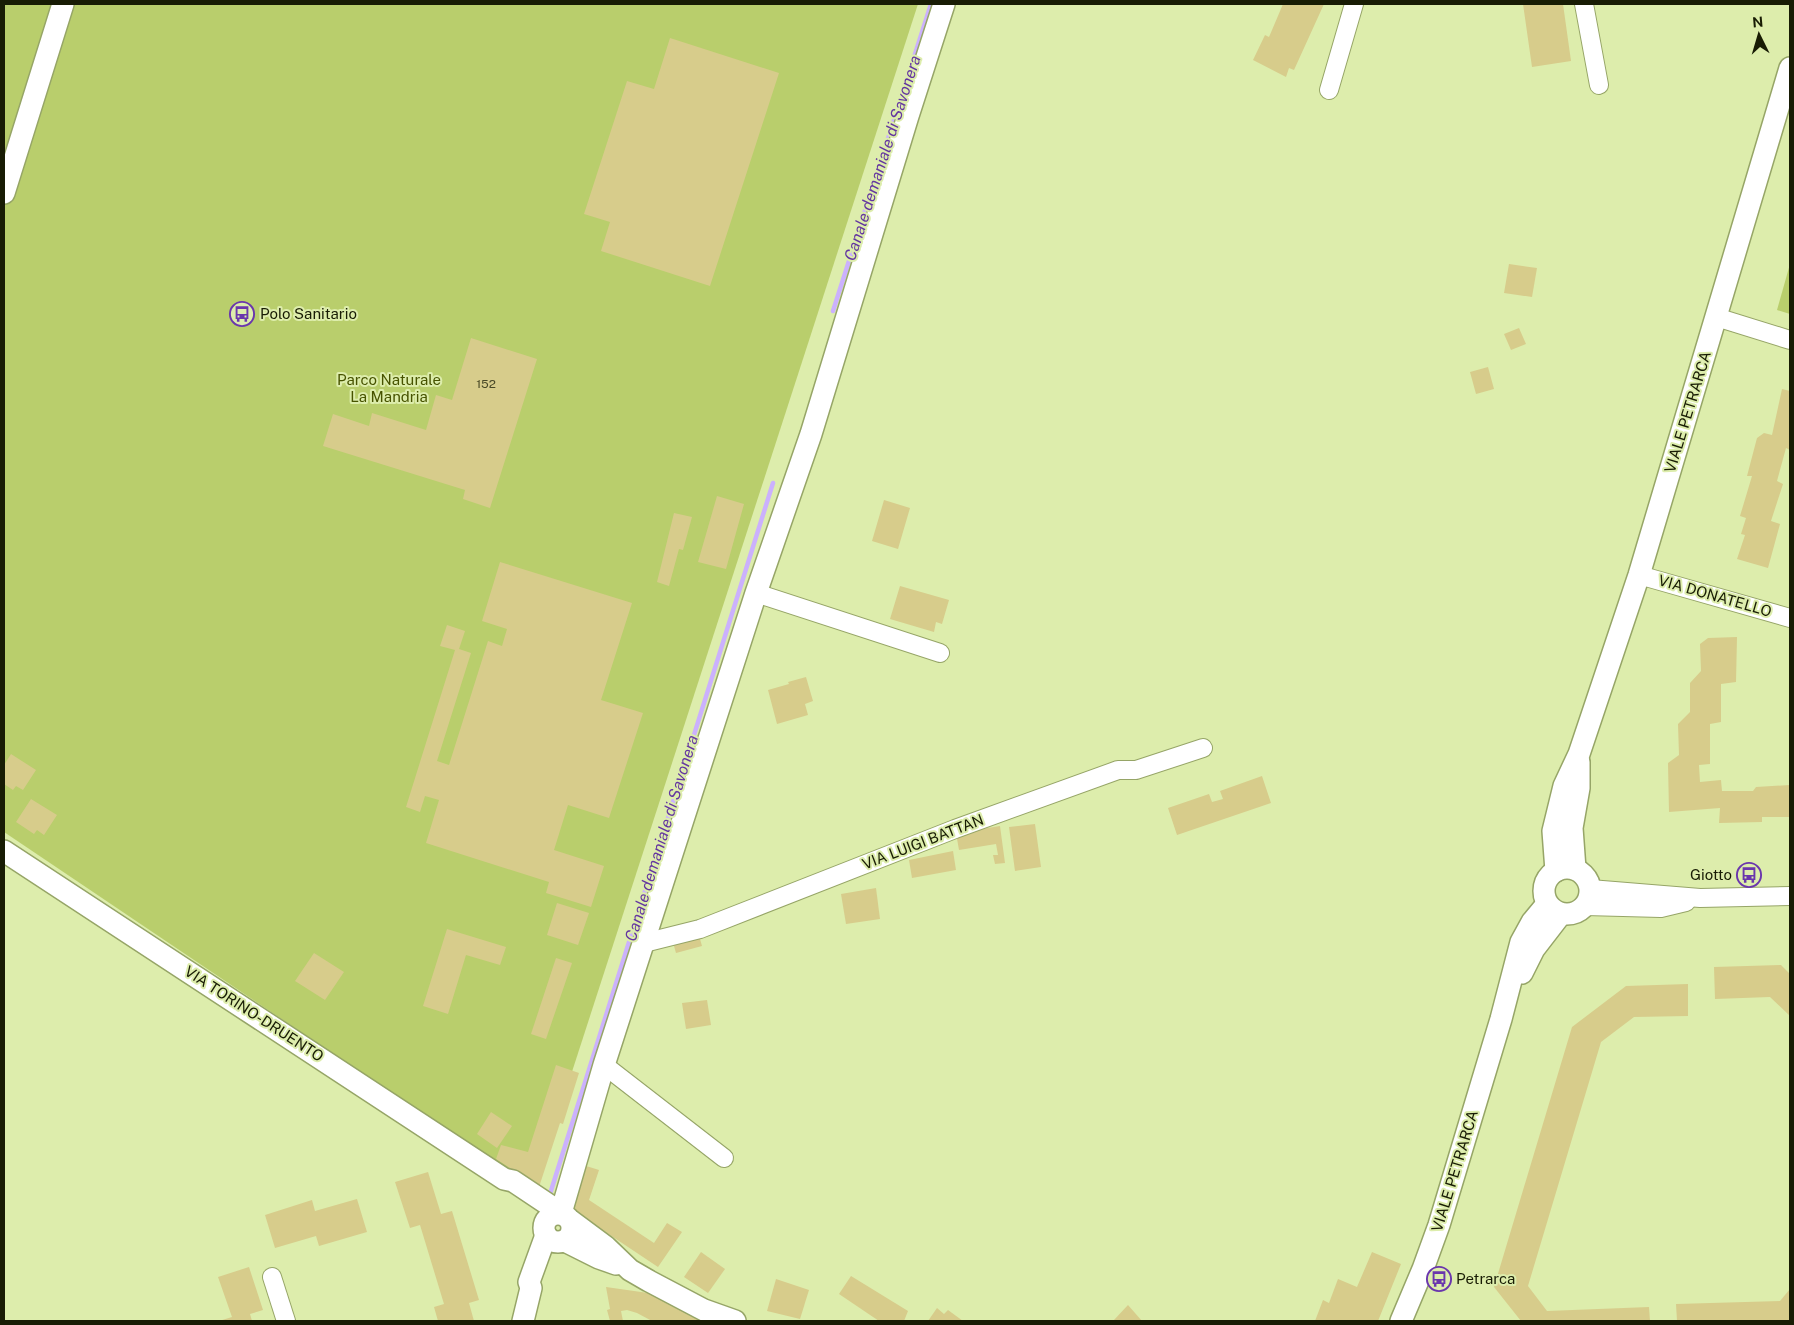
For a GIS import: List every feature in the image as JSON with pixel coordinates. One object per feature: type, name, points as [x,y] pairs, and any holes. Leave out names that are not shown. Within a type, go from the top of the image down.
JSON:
[{"type":"street","points":[[4,193],[63,4]]},
{"type":"street","points":[[523,1321],[531,1288],[538,1284],[558,1230],[606,1059],[756,593],[808,441],[944,4]]},
{"type":"street","points":[[1329,90],[1354,4]]},
{"type":"street","points":[[1584,4],[1599,84]]},
{"type":"street","name":"VIALE PETRARCA","points":[[1565,870],[1553,831],[1564,786],[1579,754],[1639,575],[1790,68]]},
{"type":"street","points":[[771,549],[788,470],[807,411],[847,316]]},
{"type":"street","points":[[1716,317],[1790,340]]},
{"type":"street","name":"VIA DONATELLO","points":[[1639,575],[1790,618]]},
{"type":"street","points":[[756,593],[940,653]]},
{"type":"street","name":"VIA LUIGI BATTAN","points":[[644,943],[700,929],[954,829],[1118,770],[1136,770],[1203,748]]},
{"type":"street","name":"VIA TORINO-DRUENTO","points":[[4,851],[504,1179],[513,1181],[558,1230],[606,1247],[630,1270],[649,1281],[704,1310],[735,1321]]},
{"type":"street","points":[[1587,898],[1583,875],[1565,870],[1549,876],[1545,884],[1544,892],[1554,909],[1573,914],[1587,898],[1790,896]]},
{"type":"street","name":"VIALE PETRARCA","points":[[1401,1321],[1431,1248],[1501,1019],[1554,909]]},
{"type":"street","points":[[606,1059],[724,1158]]},
{"type":"street","points":[[272,1277],[286,1321]]},
{"type":"green space","name":"Parco Naturale La Mandria","points":[[4,4],[918,4],[534,1189],[4,832]]},
{"type":"green space","points":[[1790,264],[1790,314],[1777,310]]},
{"type":"building","points":[[1283,4],[1324,4],[1294,70],[1289,68],[1286,77],[1253,60],[1265,35],[1269,37]]},
{"type":"building","points":[[1523,4],[1563,4],[1571,61],[1532,67]]},
{"type":"building","points":[[670,38],[779,73],[710,286],[601,251],[610,222],[584,214],[627,81],[654,89]]},
{"type":"building","points":[[1509,264],[1537,268],[1532,297],[1504,293]]},
{"type":"building","points":[[1519,328],[1526,344],[1511,350],[1504,334]]},
{"type":"building","points":[[471,338],[537,359],[490,508],[463,499],[465,490],[323,446],[333,414],[369,426],[372,413],[426,430],[436,395],[452,400]]},
{"type":"building","points":[[1488,367],[1494,389],[1476,394],[1470,372]]},
{"type":"building","points":[[1782,389],[1790,391],[1790,450],[1786,448],[1777,481],[1783,484],[1771,521],[1780,524],[1768,568],[1737,559],[1745,535],[1741,534],[1746,518],[1740,516],[1752,476],[1747,476],[1757,438],[1764,433],[1772,435]]},
{"type":"building","points":[[717,496],[744,504],[726,569],[698,562]]},
{"type":"building","points":[[884,500],[910,508],[898,549],[872,541]]},
{"type":"building","points":[[674,513],[692,517],[683,550],[679,549],[669,586],[657,582]]},
{"type":"building","points":[[500,562],[632,603],[601,700],[643,713],[609,818],[568,805],[554,850],[604,866],[591,907],[546,893],[549,882],[426,843],[439,800],[425,796],[420,812],[406,807],[455,650],[440,646],[447,625],[465,631],[459,649],[471,653],[437,761],[449,765],[488,641],[502,646],[507,629],[482,621]]},
{"type":"building","points":[[900,586],[949,600],[942,624],[936,622],[934,632],[890,619]]},
{"type":"building","points":[[1737,637],[1736,682],[1721,684],[1721,722],[1710,724],[1710,764],[1699,765],[1700,782],[1721,780],[1722,791],[1753,791],[1756,787],[1790,785],[1790,817],[1762,817],[1762,822],[1719,823],[1720,808],[1669,812],[1668,763],[1679,755],[1678,724],[1690,712],[1690,683],[1701,671],[1700,644],[1708,638]]},
{"type":"building","points":[[806,677],[813,701],[805,704],[808,715],[777,724],[768,690]]},
{"type":"building","points":[[11,754],[36,770],[23,790],[16,786],[13,790],[4,784],[4,765]]},
{"type":"building","points":[[1262,776],[1271,803],[1177,835],[1168,808],[1209,794],[1212,802],[1223,799],[1220,791]]},
{"type":"building","points":[[31,799],[57,815],[44,835],[37,830],[34,834],[16,822]]},
{"type":"building","points":[[1035,824],[1041,867],[1015,871],[1009,827]]},
{"type":"building","points":[[1000,826],[1005,863],[995,864],[993,855],[998,855],[996,844],[959,850],[956,833]]},
{"type":"building","points":[[953,851],[956,870],[912,878],[909,860]]},
{"type":"building","points":[[876,888],[880,919],[846,924],[841,894]]},
{"type":"building","points":[[557,903],[589,913],[578,945],[547,935]]},
{"type":"building","points":[[447,929],[506,947],[500,965],[466,955],[448,1014],[423,1006]]},
{"type":"building","points":[[698,932],[702,946],[676,953],[672,939]]},
{"type":"building","points":[[314,953],[344,972],[325,1000],[295,981]]},
{"type":"building","points":[[556,958],[572,963],[546,1039],[531,1034]]},
{"type":"building","points":[[1781,965],[1790,974],[1790,1016],[1770,997],[1715,999],[1714,967]]},
{"type":"building","points":[[1688,984],[1688,1016],[1634,1017],[1601,1042],[1528,1286],[1547,1311],[1649,1307],[1650,1321],[1521,1321],[1494,1287],[1572,1027],[1626,986]]},
{"type":"building","points":[[707,1000],[711,1025],[686,1029],[682,1003]]},
{"type":"building","points":[[556,1065],[579,1073],[563,1124],[560,1123],[539,1187],[496,1159],[501,1145],[528,1152]]},
{"type":"building","points":[[491,1112],[512,1126],[497,1148],[477,1134]]},
{"type":"building","points":[[583,1165],[599,1170],[589,1200],[654,1243],[667,1223],[682,1232],[658,1267],[568,1207]]},
{"type":"building","points":[[428,1172],[441,1214],[452,1211],[479,1300],[469,1303],[474,1321],[438,1321],[434,1307],[444,1304],[420,1225],[410,1228],[395,1182]]},
{"type":"building","points":[[357,1199],[367,1232],[319,1246],[316,1236],[275,1248],[265,1215],[312,1200],[315,1211]]},
{"type":"building","points":[[701,1252],[725,1269],[708,1293],[684,1277]]},
{"type":"building","points":[[1372,1252],[1401,1264],[1378,1321],[1315,1321],[1323,1300],[1329,1303],[1338,1279],[1357,1287]]},
{"type":"building","points":[[249,1267],[263,1310],[250,1314],[252,1321],[219,1321],[232,1317],[218,1277]]},
{"type":"building","points":[[851,1276],[908,1311],[904,1321],[879,1321],[839,1294]]},
{"type":"building","points":[[776,1279],[809,1290],[800,1319],[767,1311]]},
{"type":"building","points":[[606,1287],[648,1293],[701,1321],[652,1321],[627,1310],[621,1311],[623,1321],[610,1321],[607,1310],[610,1309]]},
{"type":"building","points":[[1790,1289],[1790,1321],[1677,1321],[1676,1304],[1780,1301]]},
{"type":"building","points":[[1128,1305],[1142,1321],[1113,1321]]},
{"type":"building","points":[[937,1308],[944,1314],[948,1310],[963,1321],[928,1321]]},
{"type":"waterway","name":"Canale demaniale di Savonera","points":[[833,311],[931,4]]},
{"type":"waterway","name":"Canale demaniale di Savonera","points":[[550,1194],[773,483]]},
{"type":"place","name":"Polo Sanitario","points":[[242,314]]},
{"type":"place","name":"Giotto","points":[[1749,875]]},
{"type":"place","name":"Petrarca","points":[[1439,1279]]}]
